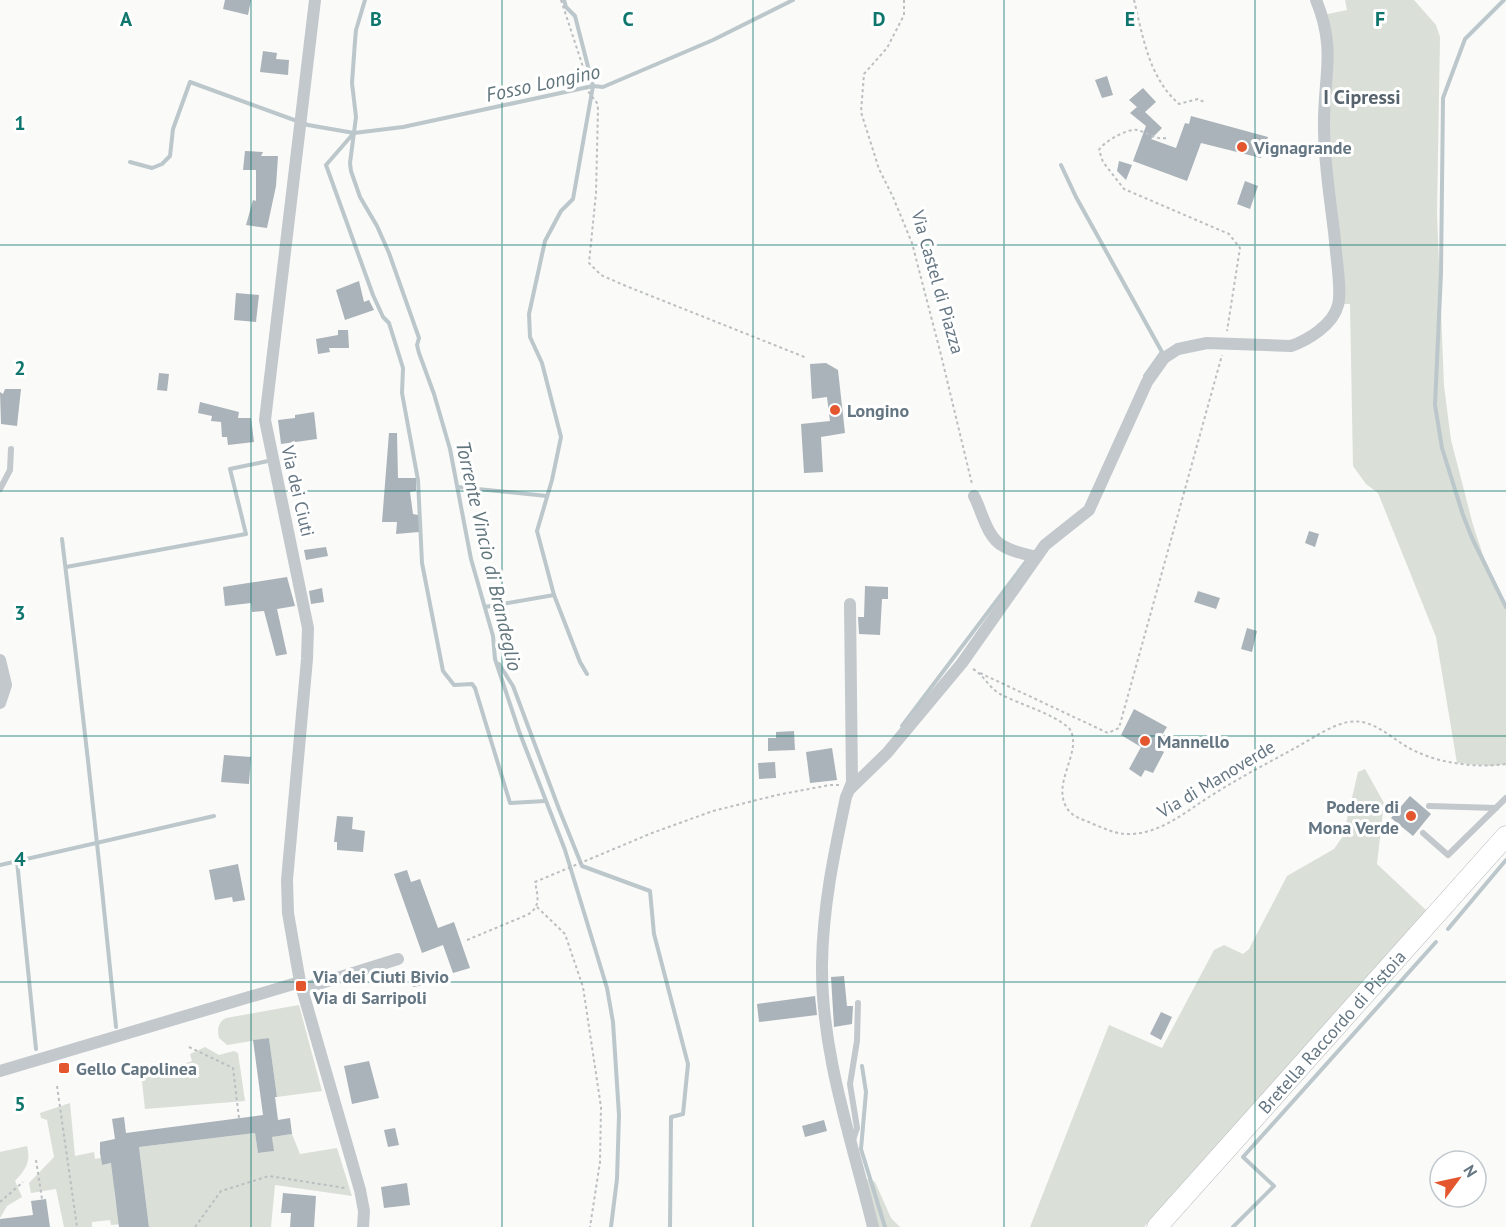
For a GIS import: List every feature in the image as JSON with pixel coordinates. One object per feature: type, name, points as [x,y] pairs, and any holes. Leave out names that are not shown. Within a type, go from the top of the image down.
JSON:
[{"type":"main road","name":"Bretella Raccordo di Pistoia","points":[[1157,1227],[1506,836]]},
{"type":"street","name":"Via dei Ciuti","points":[[315,0],[265,420],[308,628],[287,880],[288,913],[301,985],[360,1191],[364,1211],[363,1227]]},
{"type":"street","points":[[849,790],[891,749],[962,663],[1045,544],[1084,515],[1094,504],[1147,382],[1164,358],[1178,349],[1194,344],[1225,342],[1291,346],[1316,332],[1329,320],[1339,304],[1324,129],[1329,62],[1328,43],[1323,15],[1317,0]]},
{"type":"street","points":[[974,496],[992,536],[998,543],[1036,557]]},
{"type":"street","points":[[849,604],[852,782],[829,878],[822,966],[827,1033],[835,1082],[873,1227]]},
{"type":"street","points":[[0,660],[6,685],[0,703]]},
{"type":"street","points":[[0,1071],[398,959]]},
{"type":"lane","points":[[0,489],[10,470],[11,449]]},
{"type":"lane","points":[[1423,833],[1448,855],[1506,798]]},
{"type":"lane","points":[[1429,806],[1496,808]]},
{"type":"lane","points":[[852,1144],[856,1128],[850,1084],[857,1041],[858,1002]]},
{"type":"path","points":[[561,0],[583,67],[587,90],[597,103],[598,109],[596,193],[589,263],[601,274],[626,286],[807,358]]},
{"type":"path","name":"Via Castel di Piazza","points":[[904,0],[904,15],[887,48],[864,74],[861,112],[879,169],[912,243],[942,355],[974,496]]},
{"type":"path","points":[[1134,0],[1144,44],[1156,78],[1169,96],[1179,104],[1198,99],[1204,102]]},
{"type":"path","points":[[980,673],[1108,733],[1119,728],[1225,342],[1239,248],[1229,234],[1124,189],[1100,155],[1099,150],[1103,144],[1132,130],[1159,139],[1166,138]]},
{"type":"path","name":"Via di Manoverde","points":[[962,663],[980,673],[989,686],[999,693],[1069,728],[1074,741],[1064,783],[1063,795],[1066,805],[1078,817],[1116,833],[1139,833],[1161,827],[1245,775],[1330,729],[1348,722],[1357,721],[1370,724],[1415,751],[1435,758],[1457,763],[1491,766],[1506,764]]},
{"type":"path","points":[[590,1227],[600,1162],[601,1107],[583,987],[565,934],[537,907],[535,882],[659,830],[730,806],[830,785],[838,785],[849,790]]},
{"type":"path","points":[[467,939],[527,915],[537,907]]},
{"type":"path","points":[[189,1047],[233,1068],[239,1118]]},
{"type":"path","points":[[57,1086],[77,1227]]},
{"type":"path","points":[[36,1160],[42,1199]]},
{"type":"path","points":[[195,1227],[221,1191],[269,1176],[360,1191]]},
{"type":"path","points":[[0,1203],[23,1182]]},
{"type":"shaded area","points":[[1345,0],[1414,0],[1436,25],[1440,37],[1437,214],[1444,386],[1451,440],[1473,525],[1483,555],[1506,607],[1506,764],[1491,766],[1457,763],[1436,637],[1378,493],[1366,484],[1353,466],[1350,304],[1339,304],[1323,15],[1347,10]]},
{"type":"shaded area","points":[[1365,769],[1384,803],[1377,864],[1427,911],[1144,1227],[1030,1227],[1109,1025],[1162,1048],[1214,950],[1224,945],[1243,954],[1249,949],[1287,876],[1334,849],[1343,836],[1358,772]]},
{"type":"shaded area","points":[[299,1005],[322,1091],[277,1097],[269,1038],[227,1045],[219,1038],[219,1026],[226,1018]]},
{"type":"shaded area","points":[[205,1047],[219,1055],[234,1051],[238,1053],[245,1101],[145,1109],[141,1072],[151,1067],[154,1075],[192,1061],[190,1054]]},
{"type":"shaded area","points":[[70,1103],[75,1156],[94,1152],[95,1159],[101,1158],[102,1165],[122,1161],[116,1178],[115,1192],[123,1224],[111,1225],[110,1220],[92,1222],[92,1227],[64,1227],[56,1189],[31,1193],[29,1183],[54,1157],[47,1120],[41,1118],[40,1113]]},
{"type":"shaded area","points":[[255,1133],[258,1153],[273,1151],[272,1137],[292,1134],[300,1154],[337,1148],[352,1196],[275,1185],[271,1227],[149,1227],[139,1147]]},
{"type":"shaded area","points":[[27,1146],[27,1165],[15,1181],[22,1197],[7,1206],[0,1218],[0,1152]]},
{"type":"shaded area","points":[[869,1179],[875,1182],[891,1218],[900,1227],[871,1227],[859,1182]]},
{"type":"building","points":[[225,0],[251,0],[248,15],[223,9]]},
{"type":"building","points":[[263,51],[277,53],[276,59],[289,60],[288,75],[260,72]]},
{"type":"building","points":[[1107,76],[1113,95],[1102,98],[1095,80]]},
{"type":"building","name":"Vignagrande","points":[[1143,88],[1156,102],[1145,112],[1162,128],[1151,139],[1176,148],[1185,123],[1189,124],[1191,116],[1268,137],[1261,158],[1201,143],[1187,181],[1133,161],[1146,126],[1130,113],[1137,107],[1129,100]]},
{"type":"building","points":[[245,151],[263,152],[261,156],[278,156],[276,186],[267,228],[246,225],[253,200],[256,201],[256,170],[243,170]]},
{"type":"building","points":[[1119,161],[1132,165],[1126,180],[1117,171]]},
{"type":"building","points":[[1245,181],[1258,186],[1250,209],[1237,204]]},
{"type":"building","points":[[359,281],[364,302],[369,300],[374,310],[345,320],[336,290]]},
{"type":"building","points":[[236,293],[259,295],[256,322],[234,320]]},
{"type":"building","points":[[338,330],[348,330],[349,348],[329,348],[330,352],[318,354],[316,339],[338,335]]},
{"type":"building","name":"Longino","points":[[826,363],[838,370],[845,433],[821,437],[823,472],[804,473],[801,424],[830,421],[827,397],[812,399],[810,364]]},
{"type":"building","points":[[159,373],[169,374],[167,391],[157,390]]},
{"type":"building","points":[[5,389],[21,389],[17,426],[1,424],[0,392],[3,394]]},
{"type":"building","points":[[200,402],[239,412],[238,418],[251,418],[254,442],[228,445],[227,437],[222,437],[221,422],[211,421],[212,416],[198,413]]},
{"type":"building","points":[[314,412],[317,439],[281,444],[278,420]]},
{"type":"building","points":[[389,433],[397,433],[398,478],[416,478],[416,491],[410,492],[413,514],[418,515],[419,532],[396,534],[397,522],[382,522]]},
{"type":"building","points":[[1309,531],[1319,534],[1315,547],[1305,543]]},
{"type":"building","points":[[326,547],[328,556],[306,560],[304,550]]},
{"type":"building","points":[[287,577],[295,606],[277,609],[287,654],[276,656],[264,611],[252,612],[251,603],[225,606],[223,587]]},
{"type":"building","points":[[865,586],[888,587],[888,599],[882,599],[880,635],[859,634],[858,617],[864,617]]},
{"type":"building","points":[[322,588],[324,602],[311,604],[309,591]]},
{"type":"building","points":[[1198,591],[1220,598],[1216,609],[1194,602]]},
{"type":"building","points":[[1247,628],[1257,631],[1252,652],[1241,649]]},
{"type":"building","name":"Mannello","points":[[1134,709],[1167,727],[1155,747],[1164,752],[1153,773],[1145,770],[1141,777],[1129,769],[1141,747],[1121,735]]},
{"type":"building","points":[[794,731],[795,750],[768,751],[768,738],[776,738],[776,732]]},
{"type":"building","points":[[832,748],[837,780],[810,783],[806,752]]},
{"type":"building","points":[[224,755],[251,757],[249,784],[221,782]]},
{"type":"building","points":[[775,762],[776,778],[759,779],[758,763]]},
{"type":"building","name":"Podere di Mona Verde","points":[[1410,796],[1431,814],[1413,836],[1391,818]]},
{"type":"building","points":[[337,816],[353,817],[352,829],[365,831],[363,852],[337,850],[337,842],[334,842]]},
{"type":"building","points":[[238,864],[245,900],[233,902],[232,897],[215,900],[209,870]]},
{"type":"building","points":[[407,870],[411,882],[420,879],[438,928],[454,922],[470,968],[453,973],[443,945],[422,953],[394,874]]},
{"type":"building","points":[[420,972],[424,985],[413,987],[410,975]]},
{"type":"building","points":[[844,976],[847,1006],[853,1006],[852,1024],[834,1027],[831,977]]},
{"type":"building","points":[[815,996],[817,1015],[759,1022],[757,1004]]},
{"type":"building","points":[[1161,1012],[1172,1017],[1161,1040],[1150,1034]]},
{"type":"building","points":[[269,1038],[278,1120],[290,1118],[292,1134],[272,1137],[274,1151],[258,1153],[255,1133],[139,1147],[149,1227],[119,1227],[111,1163],[102,1165],[100,1153],[100,1142],[115,1139],[112,1119],[124,1117],[126,1133],[263,1115],[253,1040]]},
{"type":"building","points":[[369,1061],[379,1098],[352,1104],[344,1066]]},
{"type":"building","points":[[824,1120],[827,1131],[805,1137],[802,1126]]},
{"type":"building","points":[[395,1128],[399,1145],[388,1147],[384,1130]]},
{"type":"building","points":[[407,1183],[410,1205],[384,1208],[381,1187]]},
{"type":"building","points":[[283,1193],[316,1196],[314,1227],[290,1227],[291,1213],[281,1213]]},
{"type":"building","points":[[46,1199],[50,1227],[0,1227],[0,1219],[33,1215],[31,1201]]},
{"type":"waterway","name":"Torrente Vincio di Brandeglio","points":[[365,0],[355,41],[352,83],[356,117],[351,171],[360,197],[389,253],[419,338],[417,345],[419,353],[450,449],[471,559],[493,636],[495,659],[519,731],[565,850],[607,988],[613,1022],[619,1115],[617,1179],[611,1227]]},
{"type":"waterway","points":[[564,0],[566,7],[575,16],[593,86],[573,199],[561,211],[545,241],[529,314],[530,337],[542,363],[561,437],[552,480],[537,531],[554,595],[580,662],[587,674]]},
{"type":"waterway","name":"Fosso Longino","points":[[130,162],[152,168],[162,164],[170,156],[173,129],[190,82],[308,125],[354,133],[403,127],[593,86],[603,87],[713,40],[793,0]]},
{"type":"waterway","points":[[1504,0],[1465,39],[1443,98],[1441,273],[1435,405],[1442,448],[1463,515],[1506,607]]},
{"type":"waterway","points":[[353,134],[326,165],[373,295],[383,317],[389,323],[403,368],[402,393],[418,480],[422,563],[443,671],[454,685],[472,684],[475,688],[510,803],[545,801]]},
{"type":"waterway","points":[[1061,165],[1076,197],[1162,352],[1145,376]]},
{"type":"waterway","points":[[66,567],[246,534],[230,469],[268,461]]},
{"type":"waterway","points":[[458,487],[547,496]]},
{"type":"waterway","points":[[62,539],[116,1027]]},
{"type":"waterway","points":[[902,726],[1028,559]]},
{"type":"waterway","points":[[485,607],[554,595]]},
{"type":"waterway","points":[[499,664],[513,686],[582,866],[650,891],[654,934],[688,1064],[683,1114],[671,1117],[670,1227]]},
{"type":"waterway","points":[[0,865],[214,816]]},
{"type":"waterway","points":[[1448,929],[1506,860]]},
{"type":"waterway","points":[[17,861],[36,1049]]},
{"type":"waterway","points":[[1233,1227],[1274,1186],[1243,1157],[1436,942]]},
{"type":"waterway","points":[[862,1066],[866,1092],[861,1149],[885,1227]]},
{"type":"place","name":"Vignagrande","points":[[1242,147]]},
{"type":"place","name":"Longino","points":[[835,410]]},
{"type":"place","name":"Mannello","points":[[1145,741]]},
{"type":"place","name":"Podere di Mona Verde","points":[[1411,816]]},
{"type":"place","name":"Via dei Ciuti Bivio Via di Sarripoli","points":[[301,986]]},
{"type":"place","name":"Gello Capolinea","points":[[64,1068]]},
{"type":"district","name":"I Cipressi","points":[[1362,97]]}]
